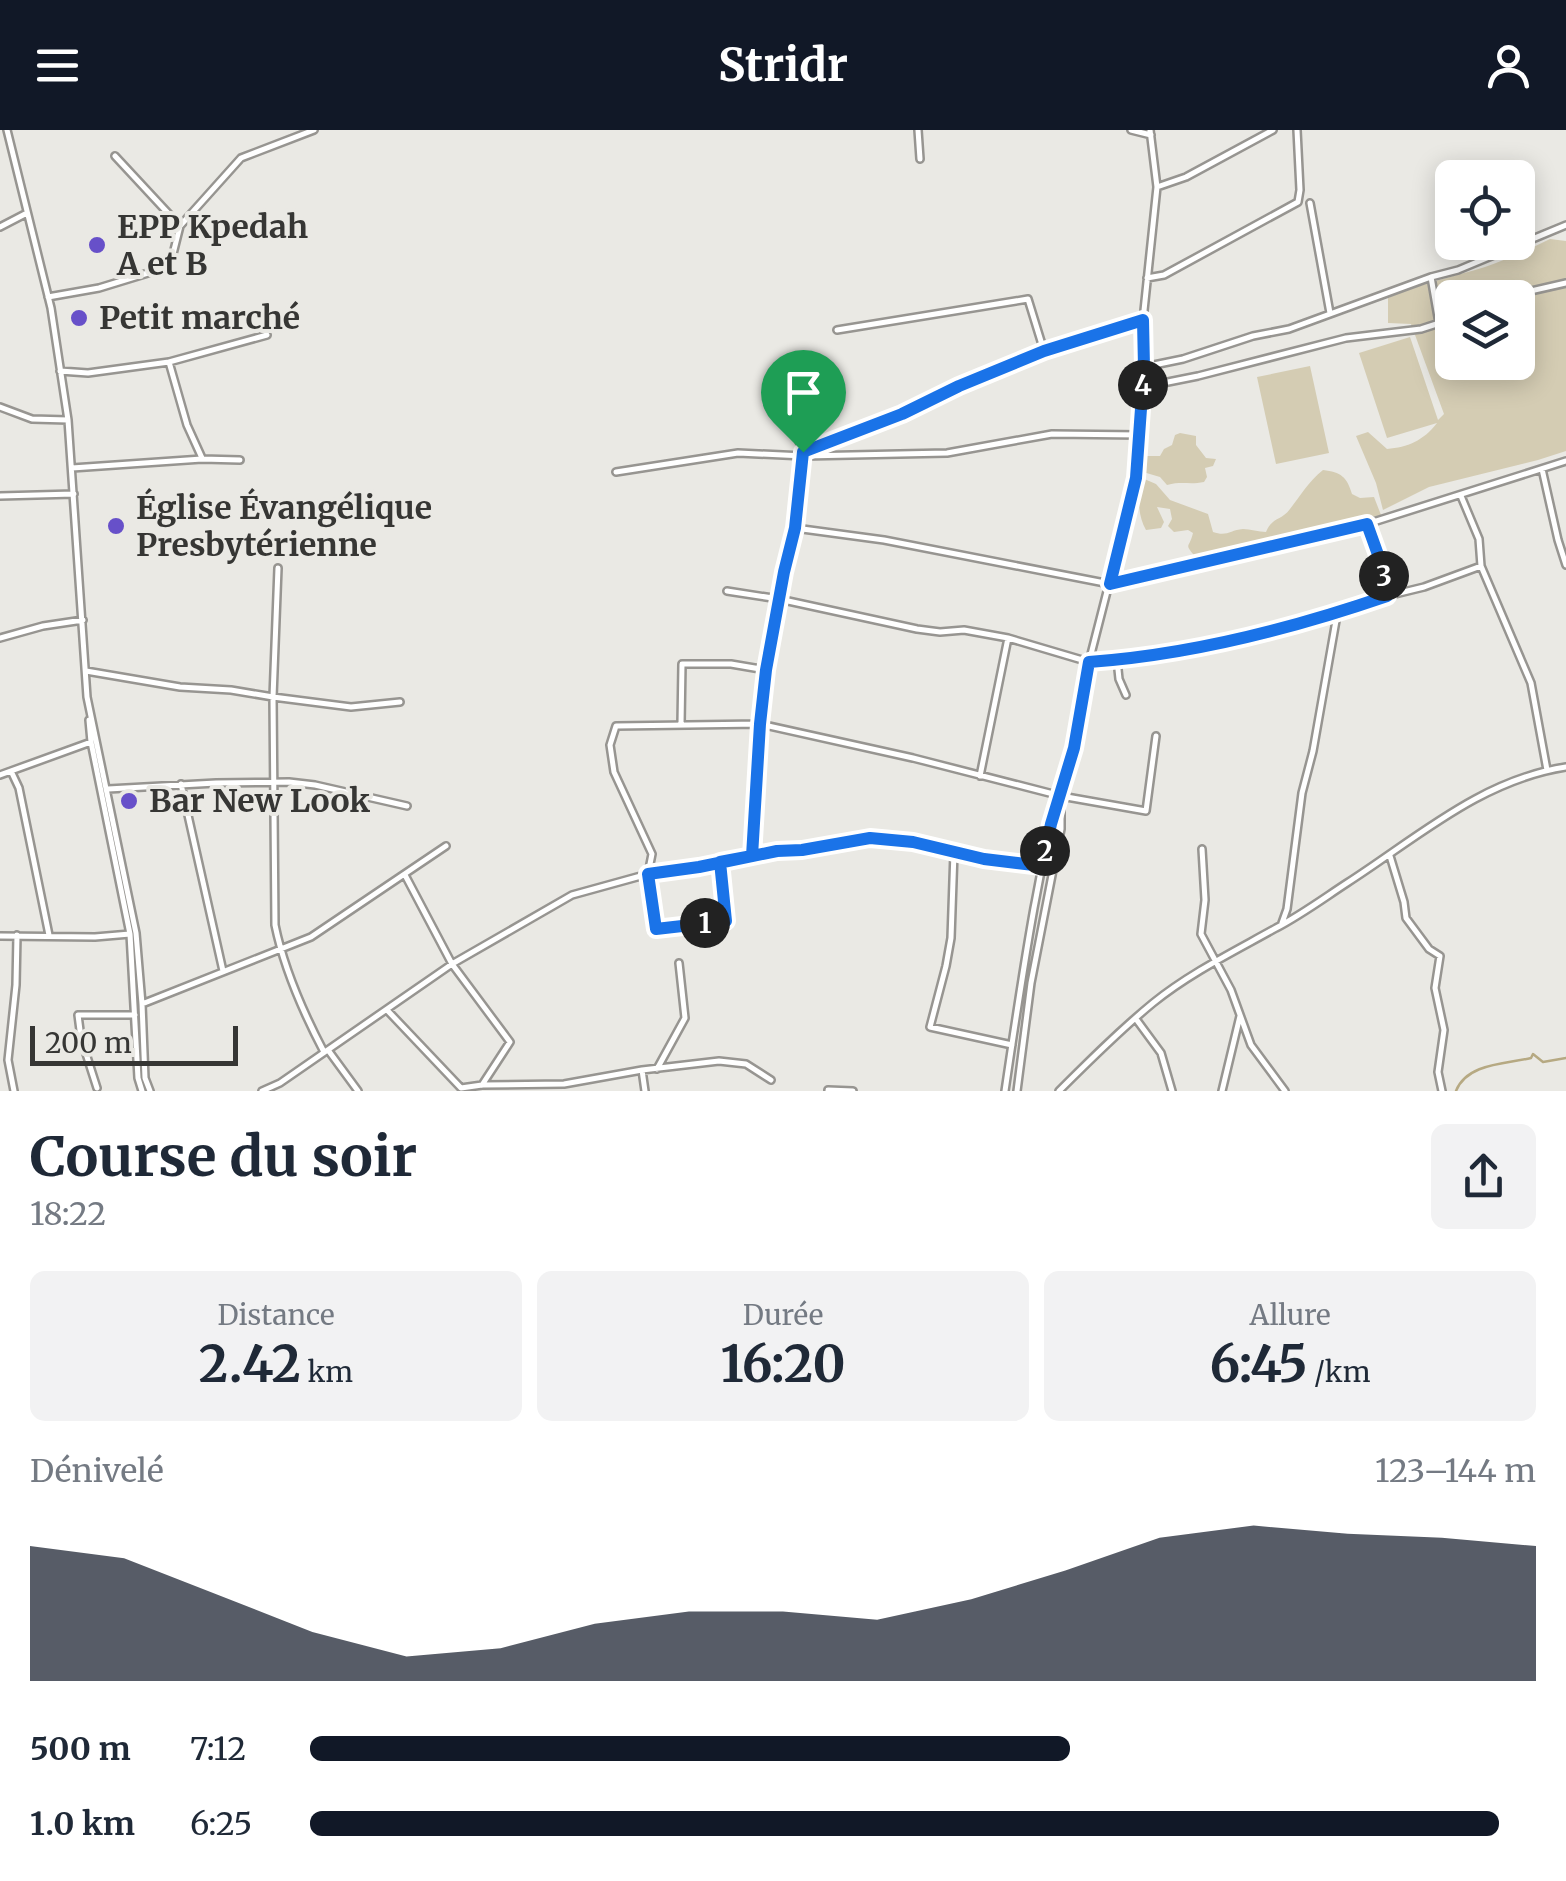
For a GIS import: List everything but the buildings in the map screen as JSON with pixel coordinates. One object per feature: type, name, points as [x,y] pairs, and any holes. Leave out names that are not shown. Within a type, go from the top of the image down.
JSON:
[{"type":"street","points":[[48,297],[110,285],[161,269],[172,258],[180,226],[241,158],[314,130]]},
{"type":"street","points":[[918,130],[920,160]]},
{"type":"street","points":[[1005,1091],[1042,866],[1074,748],[1089,662],[1136,478],[1144,367],[1143,320],[1157,188],[1151,133],[1131,130]]},
{"type":"street","points":[[1157,188],[1186,177],[1273,130]]},
{"type":"street","points":[[1147,278],[1164,275],[1298,202],[1298,130]]},
{"type":"street","points":[[5,132],[48,297],[68,420],[87,697],[92,742],[130,934],[142,1091]]},
{"type":"street","points":[[116,156],[180,226]]},
{"type":"street","points":[[1310,203],[1330,313]]},
{"type":"street","points":[[0,227],[27,213]]},
{"type":"street","points":[[1144,367],[1289,329],[1458,270],[1566,225]]},
{"type":"street","points":[[1431,277],[1435,298]]},
{"type":"street","points":[[1535,290],[1566,283]]},
{"type":"street","points":[[837,330],[1028,299],[1044,351]]},
{"type":"street","points":[[803,454],[1044,351],[1143,320]]},
{"type":"street","points":[[1143,387],[1346,338],[1435,326]]},
{"type":"street","points":[[60,371],[88,373],[170,362],[268,335]]},
{"type":"street","points":[[170,362],[186,425],[202,459]]},
{"type":"street","points":[[752,856],[766,670],[795,528],[803,454],[784,394]]},
{"type":"street","points":[[0,407],[32,419],[68,420]]},
{"type":"street","points":[[616,472],[738,453],[946,452],[1052,434],[1140,435]]},
{"type":"street","points":[[72,468],[240,460]]},
{"type":"street","points":[[795,528],[884,540],[1110,584],[1367,524],[1566,462]]},
{"type":"street","points":[[1542,469],[1566,566]]},
{"type":"street","points":[[0,496],[74,494]]},
{"type":"street","points":[[1461,496],[1479,540],[1481,566],[1531,683],[1547,770]]},
{"type":"street","points":[[1367,524],[1381,563],[1387,596]]},
{"type":"street","points":[[1558,540],[1566,538]]},
{"type":"street","points":[[727,590],[940,632],[964,630],[1008,638],[1089,662],[1204,646],[1338,613],[1481,566]]},
{"type":"street","points":[[278,568],[273,697],[275,925],[280,950],[306,1018],[358,1091]]},
{"type":"street","points":[[1281,926],[1287,908],[1302,793],[1314,750],[1338,613]]},
{"type":"street","points":[[0,638],[83,620]]},
{"type":"street","points":[[980,776],[1008,638]]},
{"type":"street","points":[[1117,660],[1126,695]]},
{"type":"street","points":[[682,724],[682,664],[731,664],[766,670]]},
{"type":"street","points":[[86,671],[180,687],[351,707],[400,702]]},
{"type":"street","points":[[87,697],[136,933],[145,1078],[150,1091]]},
{"type":"street","points":[[720,862],[726,921],[656,929],[648,874],[652,854],[614,772],[610,745],[616,726],[760,724],[1061,796],[1146,811],[1156,736]]},
{"type":"street","points":[[0,775],[92,742]]},
{"type":"street","points":[[1059,1091],[1154,1002],[1215,963],[1281,926],[1496,787],[1566,767]]},
{"type":"street","points":[[11,771],[19,788],[49,936]]},
{"type":"street","points":[[107,789],[274,782],[314,785],[407,806]]},
{"type":"street","points":[[181,784],[223,972]]},
{"type":"street","points":[[1017,1091],[1031,983],[1061,829],[1061,796]]},
{"type":"street","points":[[262,1091],[280,1083],[452,964],[572,895],[648,874],[870,838],[1042,866]]},
{"type":"street","points":[[142,1004],[310,936],[446,846]]},
{"type":"street","points":[[1202,849],[1205,900],[1201,934],[1231,990],[1250,1044],[1285,1091]]},
{"type":"street","points":[[954,852],[951,938],[930,1026],[1012,1045]]},
{"type":"street","points":[[1390,856],[1406,918],[1428,949],[1440,956],[1435,988],[1444,1030],[1438,1072],[1442,1091]]},
{"type":"street","points":[[404,874],[452,964],[510,1042],[482,1085]]},
{"type":"street","points":[[0,936],[95,938],[130,934]]},
{"type":"street","points":[[14,1091],[8,1060],[17,935]]},
{"type":"street","points":[[657,1069],[685,1018],[679,963]]},
{"type":"street","points":[[386,1010],[460,1088],[564,1088],[642,1070],[719,1061],[746,1064],[771,1080]]},
{"type":"street","points":[[97,1088],[78,1016],[136,1015]]},
{"type":"street","points":[[1222,1091],[1240,1015]]},
{"type":"street","points":[[1136,1019],[1161,1054],[1172,1091]]},
{"type":"street","points":[[642,1070],[644,1091]]},
{"type":"street","points":[[828,1090],[853,1091]]},
{"type":"shaded area","points":[[1550,239],[1566,241],[1566,451],[1429,487],[1383,510],[1356,436],[1368,432],[1387,449],[1395,448],[1421,439],[1437,423],[1387,438],[1359,353],[1410,337],[1438,420],[1444,414],[1411,324],[1388,323],[1388,298],[1435,282],[1435,380],[1535,380],[1535,280],[1441,280],[1502,260],[1535,260],[1535,246]]},
{"type":"shaded area","points":[[1310,366],[1329,453],[1276,464],[1257,377]]},
{"type":"shaded area","points":[[1180,433],[1196,436],[1196,445],[1206,458],[1216,459],[1213,466],[1205,468],[1204,482],[1167,485],[1160,477],[1143,472],[1146,456],[1160,456]]},
{"type":"shaded area","points":[[1323,470],[1342,476],[1352,494],[1374,497],[1381,515],[1197,559],[1188,546],[1193,533],[1174,532],[1168,526],[1172,519],[1170,509],[1157,507],[1164,522],[1161,528],[1146,530],[1141,518],[1142,478],[1156,484],[1170,500],[1208,514],[1213,532],[1266,532]]},
{"type":"waterway","points":[[1456,1091],[1469,1075],[1488,1066],[1531,1058],[1533,1054],[1543,1062],[1566,1058]]},
{"type":"place","name":"EPP Kpedah A et B","points":[[97,245]]},
{"type":"place","name":"Petit marché","points":[[79,318]]},
{"type":"place","name":"Église Évangélique Presbytérienne","points":[[116,526]]},
{"type":"place","name":"Bar New Look","points":[[129,801]]},
{"type":"route","points":[[803,452],[795,528],[766,670],[760,724],[752,856],[720,862],[726,921],[656,929],[648,874],[699,867],[720,862],[777,851],[870,838],[1042,866],[1074,748],[1089,662],[1204,646],[1338,613],[1387,596],[1381,563],[1367,524],[1110,584],[1136,478],[1144,367],[1143,320],[1044,351],[902,414],[803,452]]}]
